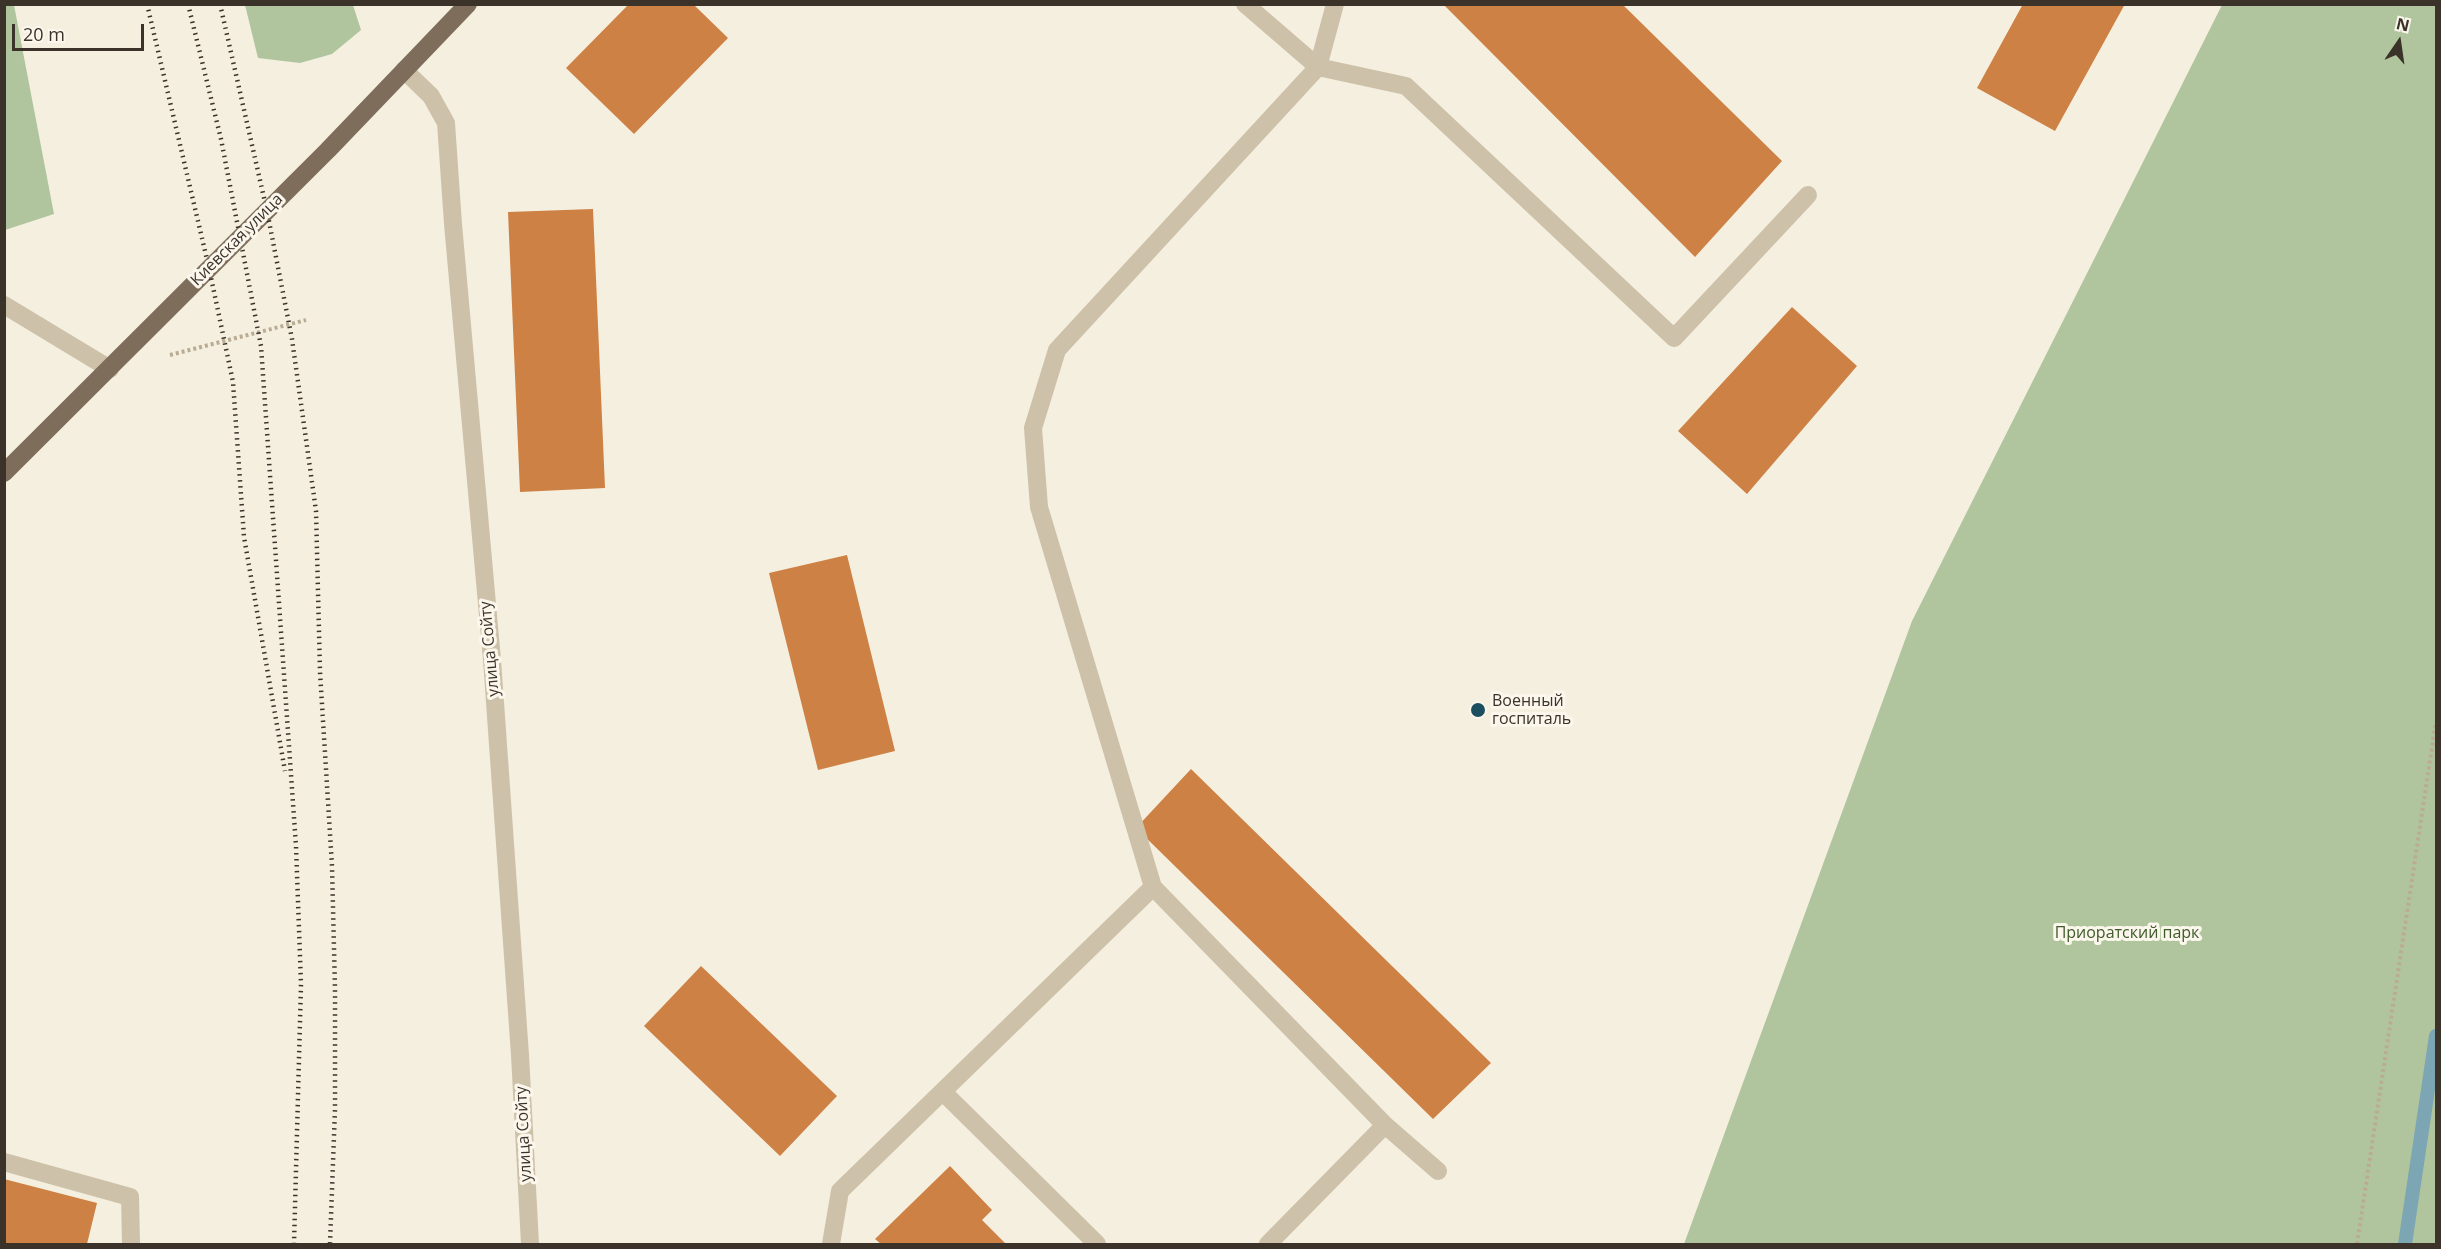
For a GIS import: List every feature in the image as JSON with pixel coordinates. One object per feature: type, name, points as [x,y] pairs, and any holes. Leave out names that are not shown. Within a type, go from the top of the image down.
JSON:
[{"type":"main road","name":"Киевская улица","points":[[4,473],[320,157],[468,4]]},
{"type":"street","points":[[1245,4],[1318,67],[1406,86],[1674,338],[1808,195]]},
{"type":"street","points":[[1335,4],[1318,67],[1057,350],[1033,428],[1039,507],[1152,887],[1385,1125],[1438,1171]]},
{"type":"street","name":"улица Сойту","points":[[404,69],[430,96],[446,123],[492,671],[519,1043],[530,1245]]},
{"type":"street","points":[[4,305],[110,369]]},
{"type":"street","points":[[831,1245],[840,1191],[1152,887]]},
{"type":"street","points":[[943,1092],[1096,1245]]},
{"type":"street","points":[[1268,1245],[1385,1125]]},
{"type":"street","points":[[4,1162],[130,1197],[131,1245]]},
{"type":"path","points":[[164,356],[306,320]]},
{"type":"path","points":[[2357,1245],[2436,721]]},
{"type":"green space","points":[[4,5],[14,5],[54,214],[5,230]]},
{"type":"green space","points":[[245,5],[353,5],[361,30],[332,54],[300,63],[258,58]]},
{"type":"green space","name":"Приоратский парк","points":[[2222,5],[2436,5],[2436,1244],[1684,1244],[1912,621]]},
{"type":"building","points":[[629,4],[693,4],[728,38],[634,134],[566,68]]},
{"type":"building","points":[[1443,4],[1622,4],[1782,161],[1695,257]]},
{"type":"building","points":[[2023,4],[2125,4],[2055,131],[1977,88]]},
{"type":"building","points":[[593,209],[605,488],[520,492],[508,212]]},
{"type":"building","points":[[1792,307],[1857,366],[1747,494],[1678,431]]},
{"type":"building","points":[[847,555],[895,751],[818,770],[769,573]]},
{"type":"building","points":[[1191,769],[1491,1063],[1433,1119],[1136,828]]},
{"type":"building","points":[[701,966],[837,1096],[780,1156],[644,1026]]},
{"type":"building","points":[[950,1166],[992,1210],[982,1220],[1006,1244],[881,1244],[875,1239]]},
{"type":"building","points":[[4,1179],[97,1203],[87,1244],[4,1244]]},
{"type":"waterway","points":[[2405,1244],[2436,1036]]},
{"type":"railway","points":[[147,4],[209,268],[233,382],[244,537],[285,771]]},
{"type":"railway","points":[[188,4],[221,139],[261,346],[296,846],[301,984],[294,1244]]},
{"type":"railway","points":[[220,4],[267,211],[292,339],[316,511],[320,672],[332,866],[335,989],[335,1109],[330,1244]]},
{"type":"place","name":"Военный госпиталь","points":[[1478,710]]}]
